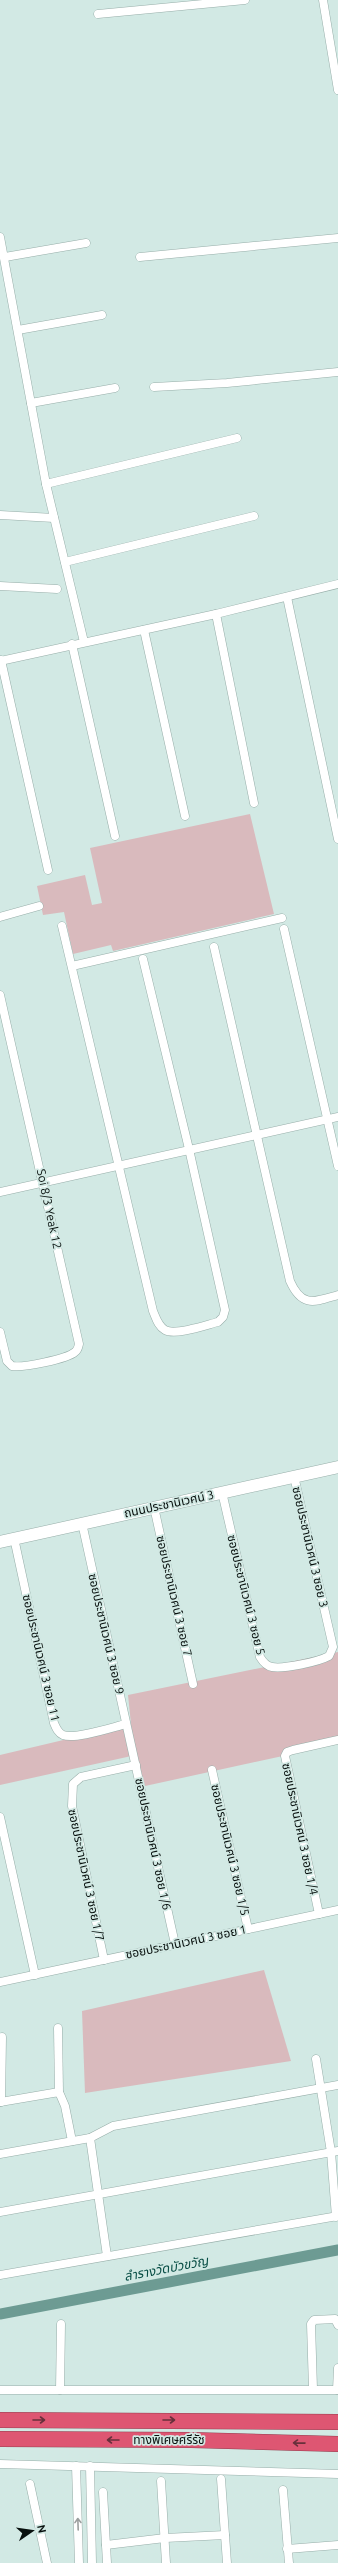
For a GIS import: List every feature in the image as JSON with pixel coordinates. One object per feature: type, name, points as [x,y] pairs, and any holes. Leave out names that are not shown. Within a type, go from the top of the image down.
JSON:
[{"type":"highway","name":"ทางพิเศษศรีรัช","points":[[0,2420],[338,2422]]},
{"type":"highway","name":"ทางพิเศษศรีรัช","points":[[0,2439],[191,2440],[338,2444]]},
{"type":"street","points":[[98,14],[245,0]]},
{"type":"street","points":[[323,0],[338,90]]},
{"type":"street","points":[[0,237],[46,484],[84,642]]},
{"type":"street","points":[[140,257],[338,238]]},
{"type":"street","points":[[4,257],[86,243]]},
{"type":"street","points":[[18,330],[102,315]]},
{"type":"street","points":[[154,386],[227,383],[338,372]]},
{"type":"street","points":[[31,403],[115,388]]},
{"type":"street","points":[[46,484],[237,438]]},
{"type":"street","points":[[0,516],[54,518]]},
{"type":"street","points":[[65,562],[254,516]]},
{"type":"street","points":[[48,870],[0,660],[216,614],[338,584]]},
{"type":"street","points":[[0,586],[57,589]]},
{"type":"street","points":[[287,597],[338,839]]},
{"type":"street","points":[[216,614],[254,803]]},
{"type":"street","points":[[144,630],[185,816]]},
{"type":"street","points":[[72,644],[115,836]]},
{"type":"street","points":[[0,917],[39,906]]},
{"type":"street","points":[[72,966],[282,918]]},
{"type":"street","points":[[62,926],[153,1311],[159,1325],[164,1330],[173,1332],[218,1322],[223,1317],[225,1310],[190,1149],[143,959]]},
{"type":"street","points":[[284,929],[338,1166]]},
{"type":"street","points":[[214,947],[290,1281],[296,1294],[302,1299],[313,1302],[338,1295]]},
{"type":"street","name":"Soi 8/3 Yeak 12","points":[[0,995],[44,1182],[79,1344],[78,1350],[74,1353],[54,1359],[17,1367],[7,1361],[0,1332]]},
{"type":"street","points":[[0,1192],[338,1117]]},
{"type":"street","name":"ถนนประชานิเวศน์ 3","points":[[0,1542],[338,1467]]},
{"type":"street","name":"ซอยประชานิเวศน์ 3 ซอย 3","points":[[294,1476],[333,1646],[332,1652],[324,1658],[299,1664]]},
{"type":"street","name":"ซอยประชานิเวศน์ 3 ซอย 5","points":[[222,1492],[260,1657],[263,1662],[273,1667],[299,1664]]},
{"type":"street","name":"ซอยประชานิเวศน์ 3 ซอย 7","points":[[154,1507],[193,1684]]},
{"type":"street","name":"ซอยประชานิเวศน์ 3 ซอย 9","points":[[82,1523],[131,1744]]},
{"type":"street","name":"ซอยประชานิเวศน์ 3 ซอย 11","points":[[14,1538],[54,1723],[59,1732],[64,1736],[75,1736],[126,1724]]},
{"type":"street","name":"ซอยประชานิเวศน์ 3 ซอย 1/4","points":[[319,1914],[284,1763],[287,1752],[338,1740]]},
{"type":"street","name":"ซอยประชานิเวศน์ 3 ซอย 1/6","points":[[131,1744],[175,1944]]},
{"type":"street","name":"ซอยประชานิเวศน์ 3 ซอย 1/7","points":[[104,1960],[72,1806],[73,1784],[81,1777],[136,1765]]},
{"type":"street","name":"ซอยประชานิเวศน์ 3 ซอย 1/5","points":[[212,1770],[248,1929]]},
{"type":"street","points":[[0,1817],[35,1975]]},
{"type":"street","name":"ซอยประชานิเวศน์ 3 ซอย 1","points":[[0,1982],[338,1910]]},
{"type":"street","points":[[58,2028],[59,2092],[65,2106],[72,2141]]},
{"type":"street","points":[[2,2037],[1,2102],[59,2092]]},
{"type":"street","points":[[0,2275],[337,2216],[335,2151],[316,2059]]},
{"type":"street","points":[[0,2154],[90,2138],[113,2126],[338,2085]]},
{"type":"street","points":[[90,2138],[107,2256]]},
{"type":"street","points":[[0,2212],[335,2151]]},
{"type":"street","points":[[313,2389],[311,2324],[314,2320],[335,2319],[338,2324]]},
{"type":"street","points":[[60,2390],[61,2324]]},
{"type":"street","points":[[0,2390],[338,2390],[338,2368]]},
{"type":"street","points":[[0,2464],[338,2474]]},
{"type":"street","points":[[76,2466],[80,2563]]},
{"type":"street","points":[[90,2466],[92,2563]]},
{"type":"street","points":[[221,2479],[226,2563]]},
{"type":"street","points":[[161,2481],[166,2563]]},
{"type":"street","points":[[30,2484],[47,2563]]},
{"type":"street","points":[[283,2490],[289,2563]]},
{"type":"street","points":[[103,2492],[107,2563]]},
{"type":"street","points":[[106,2544],[165,2538],[225,2535]]},
{"type":"street","points":[[288,2548],[338,2545]]},
{"type":"shaded area","points":[[250,814],[274,914],[113,951],[111,945],[73,954],[64,912],[43,915],[37,886],[85,875],[92,905],[102,903],[90,848]]},
{"type":"shaded area","points":[[338,1652],[338,1744],[145,1786],[136,1755],[0,1785],[0,1755],[131,1724],[128,1695]]},
{"type":"shaded area","points":[[264,1970],[291,2061],[85,2093],[82,2011]]},
{"type":"waterway","name":"ลำรางวัดบัวขวัญ","points":[[0,2314],[338,2250]]}]
